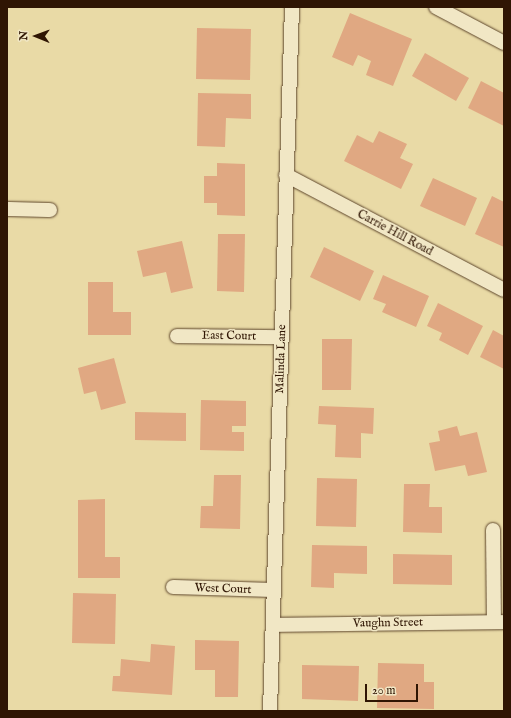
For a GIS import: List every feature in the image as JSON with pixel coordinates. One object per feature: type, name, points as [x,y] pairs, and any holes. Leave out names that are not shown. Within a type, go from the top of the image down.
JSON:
[{"type":"street","name":"Malinda Lane","points":[[270,711],[292,7]]},
{"type":"street","points":[[436,7],[504,43]]},
{"type":"street","name":"Carrie Hill Road","points":[[286,175],[504,290]]},
{"type":"street","points":[[7,209],[50,210]]},
{"type":"street","name":"East Court","points":[[177,336],[281,337]]},
{"type":"street","points":[[493,530],[499,622]]},
{"type":"street","name":"West Court","points":[[173,587],[274,590]]},
{"type":"street","name":"Vaughn Street","points":[[273,625],[499,622]]},
{"type":"building","points":[[350,13],[412,39],[393,86],[366,75],[371,61],[358,55],[353,66],[332,57]]},
{"type":"building","points":[[197,28],[251,29],[250,80],[196,79]]},
{"type":"building","points":[[425,53],[469,78],[456,101],[412,76]]},
{"type":"building","points":[[481,81],[504,93],[504,126],[468,108]]},
{"type":"building","points":[[198,93],[251,94],[251,119],[226,118],[225,147],[197,146]]},
{"type":"building","points":[[379,131],[407,144],[400,158],[413,164],[401,189],[344,161],[357,135],[373,143]]},
{"type":"building","points":[[217,163],[245,164],[245,216],[217,215],[217,203],[204,203],[204,176],[217,176]]},
{"type":"building","points":[[433,178],[477,198],[465,226],[420,206]]},
{"type":"building","points":[[492,196],[504,202],[504,247],[475,234]]},
{"type":"building","points":[[218,234],[245,234],[244,292],[217,291]]},
{"type":"building","points":[[182,241],[193,288],[171,293],[166,272],[143,277],[137,251]]},
{"type":"building","points":[[324,247],[374,271],[360,301],[310,277]]},
{"type":"building","points":[[383,275],[429,296],[416,327],[382,312],[386,304],[373,299]]},
{"type":"building","points":[[88,282],[113,282],[113,312],[131,312],[131,335],[88,335]]},
{"type":"building","points":[[438,303],[483,326],[468,355],[439,340],[442,333],[427,326]]},
{"type":"building","points":[[493,330],[504,336],[504,369],[480,357]]},
{"type":"building","points":[[322,339],[352,339],[351,390],[322,390]]},
{"type":"building","points":[[114,358],[126,403],[101,410],[96,391],[84,394],[78,368]]},
{"type":"building","points":[[201,400],[246,401],[246,426],[232,426],[232,432],[244,432],[244,451],[200,450]]},
{"type":"building","points":[[319,406],[374,408],[373,434],[361,433],[361,458],[335,457],[336,425],[318,424]]},
{"type":"building","points":[[135,412],[186,413],[186,441],[135,440]]},
{"type":"building","points":[[457,426],[460,436],[477,432],[487,472],[468,476],[465,465],[435,471],[429,443],[440,441],[438,431]]},
{"type":"building","points":[[214,475],[241,475],[240,529],[200,528],[201,506],[213,506]]},
{"type":"building","points":[[317,478],[357,479],[356,527],[316,526]]},
{"type":"building","points":[[404,484],[430,484],[429,507],[442,507],[442,533],[403,532]]},
{"type":"building","points":[[105,499],[105,557],[120,557],[120,578],[78,578],[78,500]]},
{"type":"building","points":[[312,545],[367,546],[367,574],[334,573],[334,588],[311,587]]},
{"type":"building","points":[[393,554],[452,555],[452,585],[393,584]]},
{"type":"building","points":[[73,593],[116,594],[115,644],[72,643]]},
{"type":"building","points":[[195,640],[239,641],[238,697],[215,697],[215,670],[195,670]]},
{"type":"building","points":[[151,644],[175,646],[172,695],[112,691],[113,676],[120,676],[121,659],[150,662]]},
{"type":"building","points":[[378,663],[424,664],[424,682],[434,682],[434,709],[377,708]]},
{"type":"building","points":[[302,665],[359,666],[358,701],[302,699]]}]
